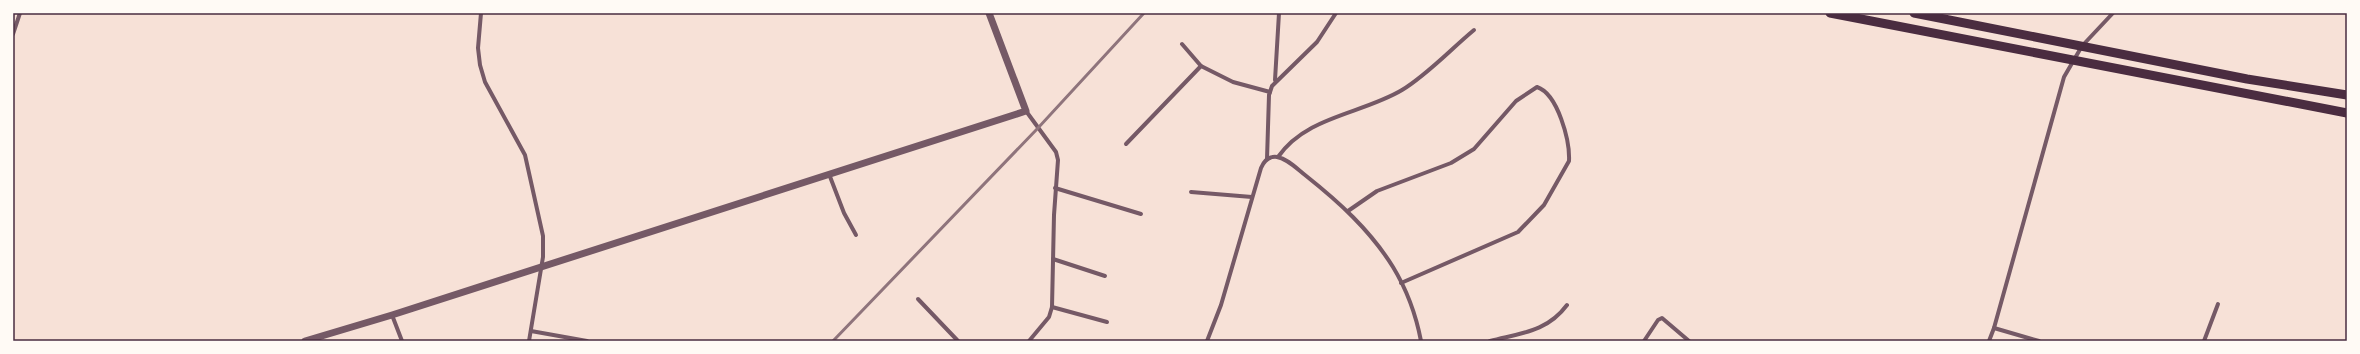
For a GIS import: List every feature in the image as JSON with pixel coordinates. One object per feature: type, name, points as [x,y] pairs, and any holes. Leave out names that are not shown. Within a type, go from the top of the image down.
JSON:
[{"type":"main road","points":[[1830,13],[2347,113]]},
{"type":"main road","points":[[1914,13],[2247,78],[2347,95]]},
{"type":"street","points":[[13,34],[20,13]]},
{"type":"street","points":[[481,13],[478,48],[480,65],[485,82],[525,154],[543,236],[544,250],[542,267],[529,341]]},
{"type":"street","points":[[989,13],[1026,112],[1056,152],[1058,166],[1055,188],[1052,307],[1049,317],[1029,341]]},
{"type":"street","points":[[1207,341],[1221,305],[1261,168],[1267,160],[1270,92],[1275,80],[1279,13]]},
{"type":"street","points":[[1275,80],[1317,42],[1336,13]]},
{"type":"street","points":[[1989,341],[1994,328],[2057,96],[2064,77],[2073,59],[2082,46],[2113,13]]},
{"type":"street","points":[[1267,160],[1278,157],[1290,142],[1311,128],[1402,89],[1474,30]]},
{"type":"street","points":[[1182,44],[1201,66],[1233,82],[1270,92]]},
{"type":"street","points":[[1126,144],[1201,66]]},
{"type":"street","points":[[1348,211],[1377,191],[1461,158],[1474,150],[1516,101],[1537,87],[1548,93],[1559,115],[1569,161],[1544,205],[1518,232],[1401,283]]},
{"type":"street","points":[[305,341],[392,315],[1026,112]]},
{"type":"street","points":[[1278,157],[1290,163],[1348,211],[1384,253],[1401,283],[1416,320],[1422,341]]},
{"type":"street","points":[[829,174],[844,213],[856,235]]},
{"type":"street","points":[[1055,188],[1141,214]]},
{"type":"street","points":[[1191,192],[1252,197]]},
{"type":"street","points":[[1053,259],[1105,276]]},
{"type":"street","points":[[918,299],[958,341]]},
{"type":"street","points":[[2204,341],[2218,304]]},
{"type":"street","points":[[1490,341],[1536,330],[1557,318],[1567,305]]},
{"type":"street","points":[[1052,307],[1107,322]]},
{"type":"street","points":[[392,315],[402,341]]},
{"type":"street","points":[[1644,341],[1658,320],[1662,318],[1689,341]]},
{"type":"street","points":[[1994,328],[2039,341]]},
{"type":"street","points":[[531,331],[587,341]]},
{"type":"railway","points":[[833,341],[1038,128],[1144,13]]}]
